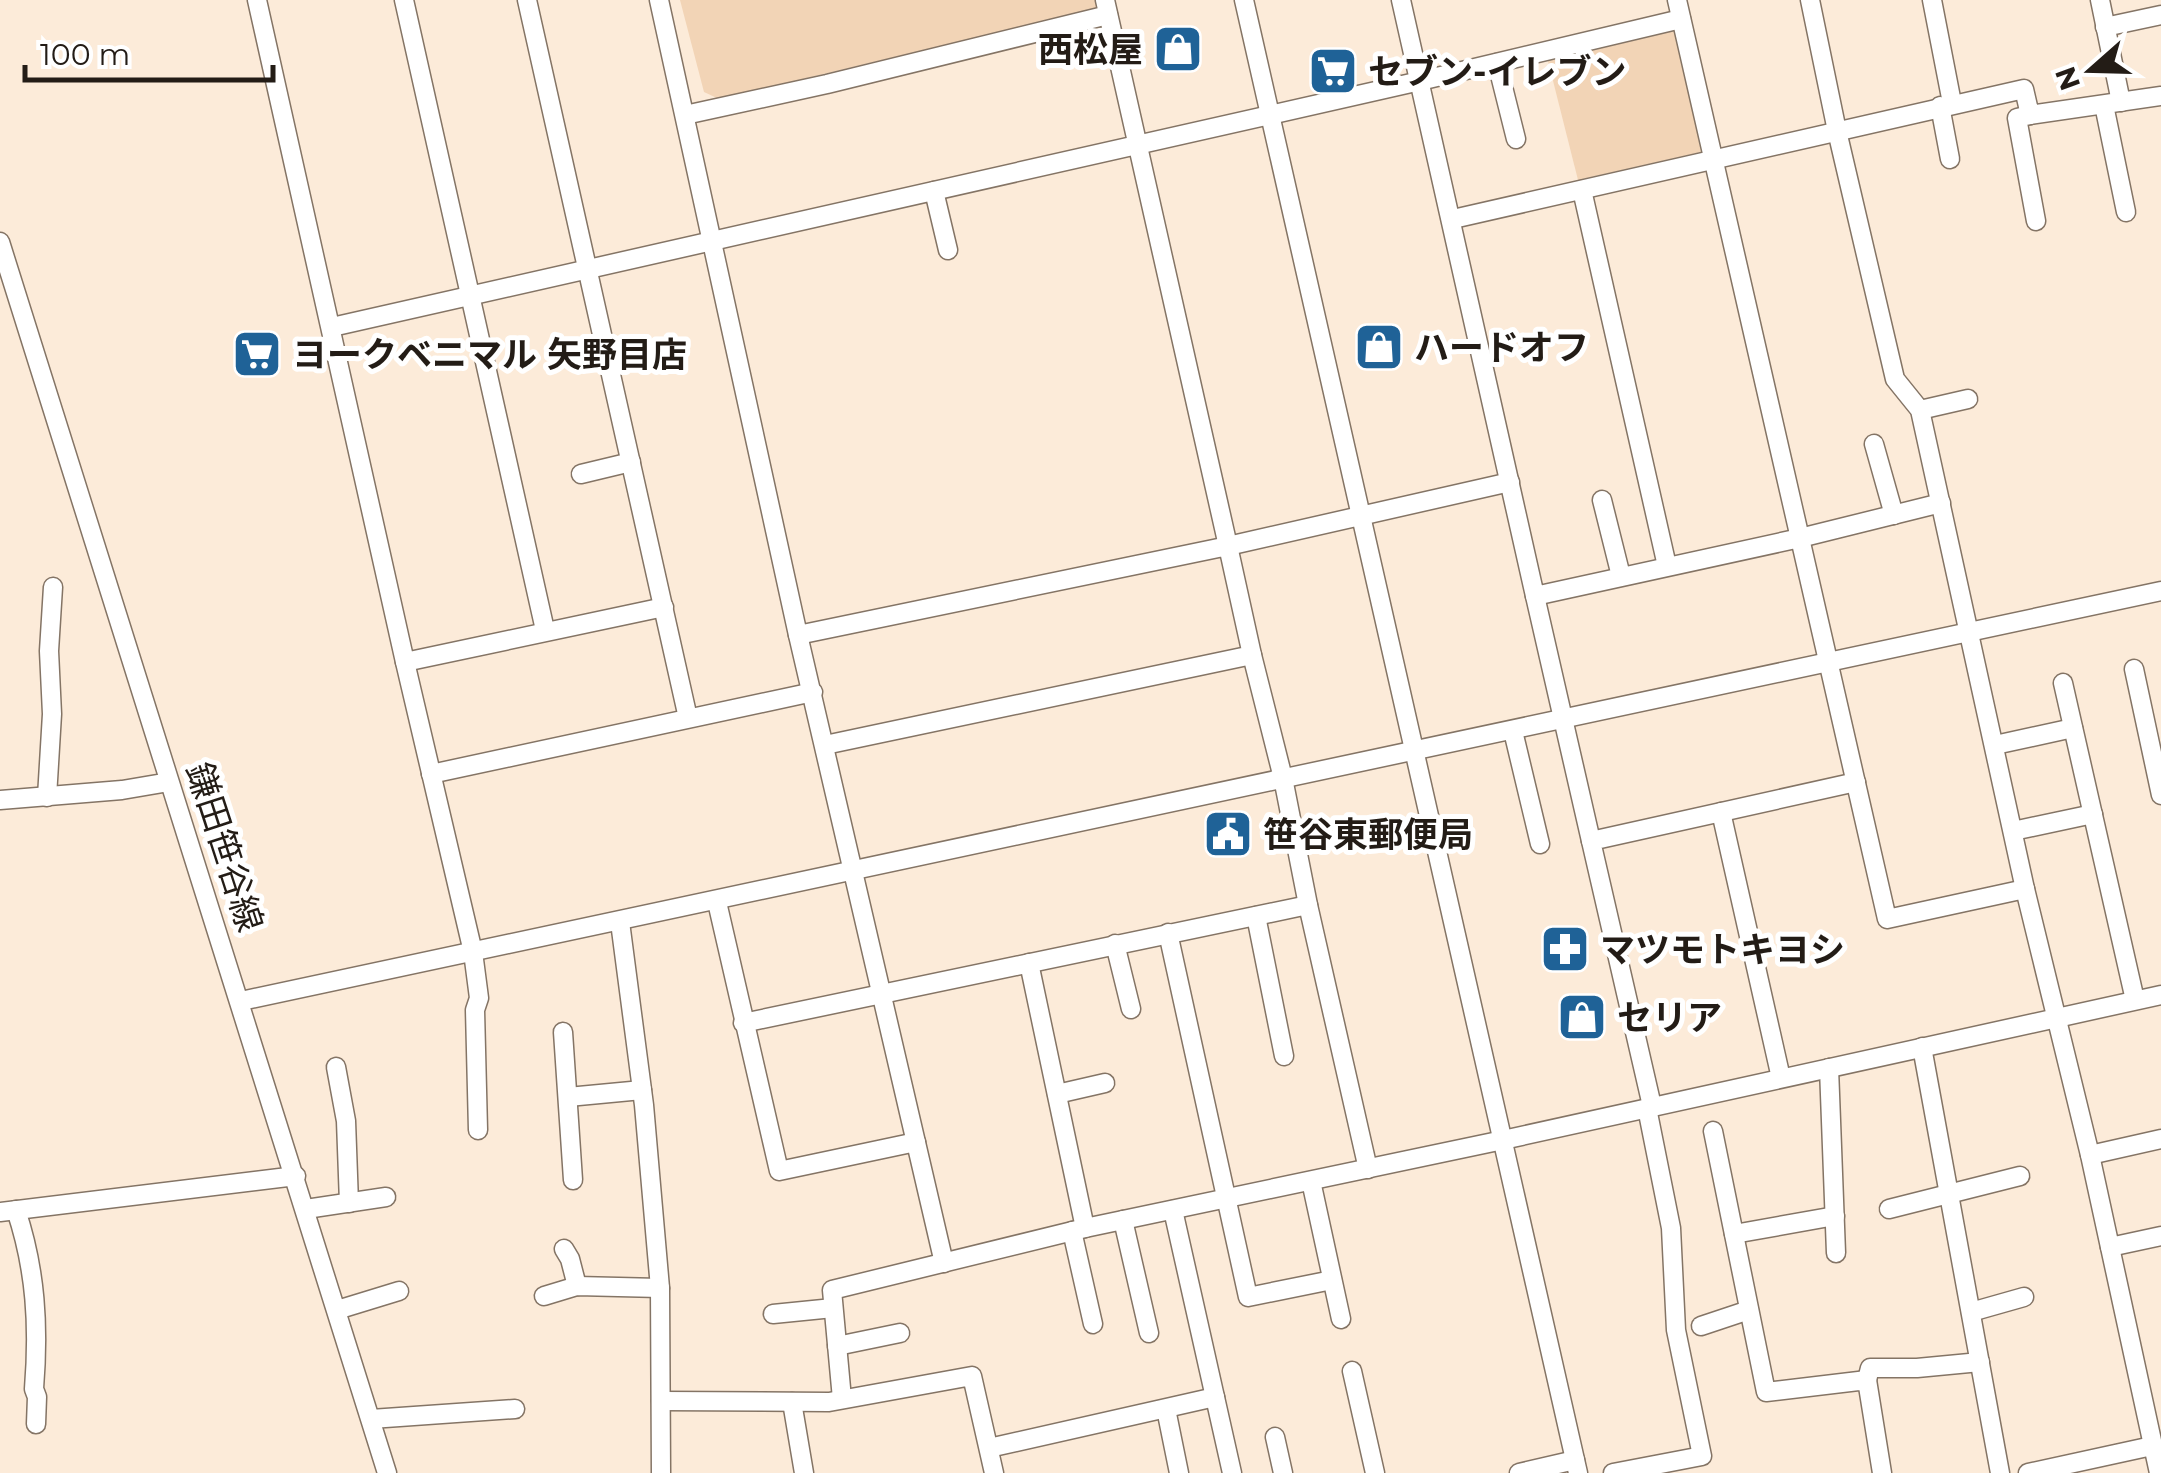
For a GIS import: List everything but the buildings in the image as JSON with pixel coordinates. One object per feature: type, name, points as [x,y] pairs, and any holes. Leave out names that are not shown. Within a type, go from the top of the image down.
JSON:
[{"type":"street","points":[[257,0],[474,952],[479,998],[475,1010],[478,1130]]},
{"type":"street","points":[[404,0],[545,630]]},
{"type":"street","points":[[527,0],[688,718]]},
{"type":"street","points":[[659,0],[798,635],[944,1263]]},
{"type":"street","points":[[1244,0],[1576,1467],[1519,1473]]},
{"type":"street","points":[[1401,0],[1591,841],[1672,1228],[1676,1330],[1702,1456],[1613,1473]]},
{"type":"street","points":[[1810,0],[1895,380],[1920,410],[2025,889],[2154,1421],[2152,1446],[2159,1473]]},
{"type":"street","points":[[1932,0],[1950,159]]},
{"type":"street","points":[[2100,0],[2126,212]]},
{"type":"street","points":[[685,114],[827,84],[1107,7],[1368,1168]]},
{"type":"street","points":[[332,327],[1497,63],[1679,9],[1887,919],[2025,889]]},
{"type":"street","points":[[2105,27],[2161,15]]},
{"type":"street","points":[[1497,63],[1516,138]]},
{"type":"street","points":[[1453,219],[2024,89],[2030,115]]},
{"type":"street","points":[[2036,221],[2017,118],[2161,96]]},
{"type":"street","points":[[1582,190],[1667,566]]},
{"type":"street","points":[[934,191],[948,250]]},
{"type":"street","name":"鎌田笹谷線","points":[[0,242],[388,1473]]},
{"type":"street","points":[[1920,410],[1968,399]]},
{"type":"street","points":[[1874,444],[1894,515]]},
{"type":"street","points":[[581,474],[631,462]]},
{"type":"street","points":[[798,635],[1228,546],[1510,482]]},
{"type":"street","points":[[1602,500],[1621,576]]},
{"type":"street","points":[[1535,596],[1941,503]]},
{"type":"street","points":[[47,796],[53,587]]},
{"type":"street","points":[[241,1001],[2161,591]]},
{"type":"street","points":[[405,662],[664,607]]},
{"type":"street","points":[[825,744],[1252,655]]},
{"type":"street","points":[[2134,669],[2161,795]]},
{"type":"street","points":[[2063,683],[2135,1000]]},
{"type":"street","points":[[432,774],[813,692]]},
{"type":"street","points":[[1994,745],[2073,728]]},
{"type":"street","points":[[1514,731],[1540,844]]},
{"type":"street","points":[[0,800],[169,782]]},
{"type":"street","points":[[1591,841],[1856,782]]},
{"type":"street","points":[[1721,812],[1781,1078]]},
{"type":"street","points":[[2013,831],[2093,814]]},
{"type":"street","points":[[716,902],[779,1170],[916,1142]]},
{"type":"street","points":[[743,1022],[1308,906]]},
{"type":"street","points":[[1256,916],[1284,1056]]},
{"type":"street","points":[[620,922],[642,1090],[660,1288],[661,1473]]},
{"type":"street","points":[[1168,933],[1248,1297],[1332,1280]]},
{"type":"street","points":[[1114,944],[1130,1009]]},
{"type":"street","points":[[1028,963],[1056,1094],[1094,1324]]},
{"type":"street","points":[[842,1399],[832,1290],[1079,1229],[1228,1200],[2161,995]]},
{"type":"street","points":[[564,1032],[573,1180]]},
{"type":"street","points":[[1922,1047],[2000,1473]]},
{"type":"street","points":[[336,1067],[346,1121],[349,1203]]},
{"type":"street","points":[[1829,1068],[1836,1253]]},
{"type":"street","points":[[1056,1094],[1105,1084]]},
{"type":"street","points":[[568,1097],[642,1090]]},
{"type":"street","points":[[1713,1131],[1766,1392],[1867,1380]]},
{"type":"street","points":[[2090,1155],[2161,1138]]},
{"type":"street","points":[[36,1424],[38,1336],[34,1280],[8,1211],[296,1176]]},
{"type":"street","points":[[1889,1209],[2020,1176]]},
{"type":"street","points":[[1311,1181],[1341,1319]]},
{"type":"street","points":[[306,1209],[386,1197]]},
{"type":"street","points":[[1173,1210],[1232,1473]]},
{"type":"street","points":[[1734,1234],[1835,1216]]},
{"type":"street","points":[[1123,1220],[1149,1333]]},
{"type":"street","points":[[2110,1247],[2161,1236]]},
{"type":"street","points":[[564,1249],[577,1286]]},
{"type":"street","points":[[544,1296],[577,1286],[660,1288]]},
{"type":"street","points":[[337,1310],[398,1290]]},
{"type":"street","points":[[1970,1312],[2024,1296]]},
{"type":"street","points":[[773,1314],[833,1308]]},
{"type":"street","points":[[1701,1326],[1750,1310]]},
{"type":"street","points":[[837,1346],[900,1334]]},
{"type":"street","points":[[1882,1473],[1867,1380],[1870,1368],[1980,1362]]},
{"type":"street","points":[[1352,1371],[1375,1473]]},
{"type":"street","points":[[662,1401],[842,1399],[972,1376],[994,1473]]},
{"type":"street","points":[[989,1448],[1214,1398]]},
{"type":"street","points":[[792,1402],[804,1473]]},
{"type":"street","points":[[1166,1408],[1179,1473]]},
{"type":"street","points":[[371,1419],[515,1409]]},
{"type":"street","points":[[1275,1437],[1283,1473]]},
{"type":"street","points":[[2028,1473],[2152,1446]]},
{"type":"shaded area","points":[[680,0],[1102,0],[1103,7],[719,99],[704,92]]},
{"type":"shaded area","points":[[1678,30],[1701,152],[1578,180],[1548,61]]},
{"type":"place","name":"西松屋","points":[[1178,49]]},
{"type":"place","name":"セブン-イレブン","points":[[1333,71]]},
{"type":"place","name":"ハードオフ","points":[[1379,347]]},
{"type":"place","name":"ヨークベニマル 矢野目店","points":[[257,354]]},
{"type":"place","name":"笹谷東郵便局","points":[[1228,834]]},
{"type":"place","name":"マツモトキヨシ","points":[[1565,949]]},
{"type":"place","name":"セリア","points":[[1582,1017]]}]
